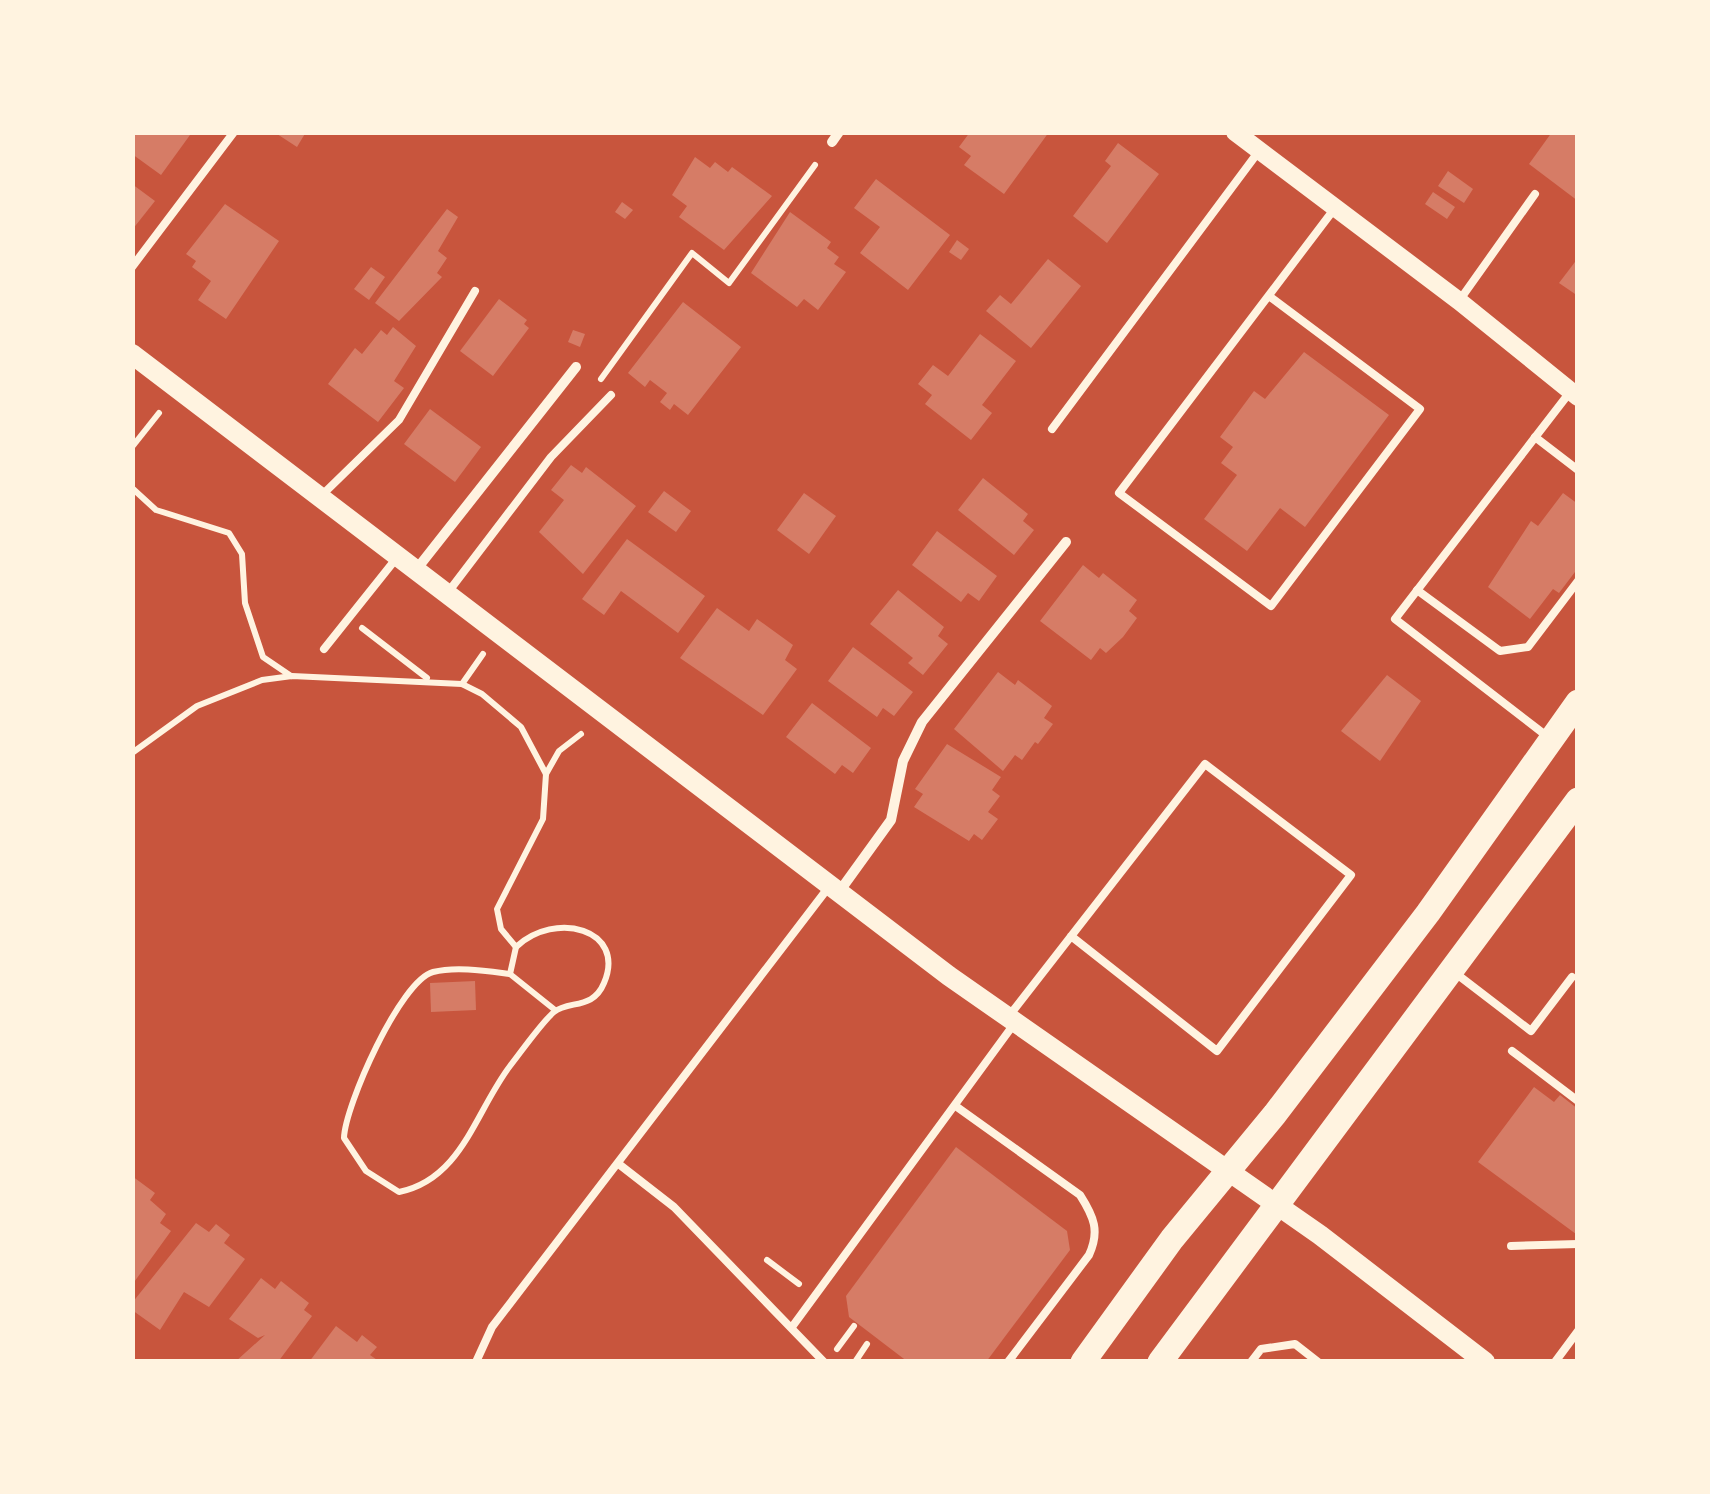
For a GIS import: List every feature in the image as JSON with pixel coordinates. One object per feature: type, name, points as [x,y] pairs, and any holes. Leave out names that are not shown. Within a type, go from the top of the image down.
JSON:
[{"type":"main road","points":[[132,354],[948,976],[1277,1206],[1485,1362]]},
{"type":"main road","points":[[1083,1362],[1428,913],[1578,702]]},
{"type":"main road","points":[[1160,1362],[1578,800]]},
{"type":"street","points":[[1251,140],[1574,394]]},
{"type":"street","points":[[416,570],[576,367]]},
{"type":"street","points":[[834,889],[891,820],[903,762],[922,722],[1066,542]]},
{"type":"lane","points":[[132,267],[234,132]]},
{"type":"lane","points":[[1052,429],[1251,140]]},
{"type":"lane","points":[[1458,301],[1535,194]]},
{"type":"lane","points":[[1269,296],[1420,408],[1271,606],[1119,493],[1336,208]]},
{"type":"lane","points":[[320,497],[399,420],[474,291]]},
{"type":"lane","points":[[1550,738],[1395,619],[1535,437],[1574,394]]},
{"type":"lane","points":[[447,594],[551,457],[611,395]]},
{"type":"lane","points":[[1535,437],[1578,470]]},
{"type":"lane","points":[[324,648],[398,556]]},
{"type":"lane","points":[[1418,590],[1500,651],[1528,647],[1578,581]]},
{"type":"lane","points":[[792,1327],[957,1107],[1071,936],[1205,764],[1351,875],[1217,1050],[1071,936]]},
{"type":"lane","points":[[476,1362],[492,1327],[834,889]]},
{"type":"lane","points":[[1451,970],[1531,1031],[1572,976]]},
{"type":"lane","points":[[1512,1051],[1578,1101]]},
{"type":"lane","points":[[957,1107],[1080,1195],[1094,1216],[1096,1238],[1088,1255],[1008,1362]]},
{"type":"lane","points":[[620,1165],[674,1207],[824,1362]]},
{"type":"lane","points":[[1511,1246],[1578,1244]]},
{"type":"lane","points":[[1555,1362],[1578,1331]]},
{"type":"lane","points":[[1252,1362],[1261,1349],[1295,1344],[1318,1362]]},
{"type":"path","points":[[598,384],[692,253],[729,283],[815,165]]},
{"type":"path","points":[[132,447],[159,413]]},
{"type":"path","points":[[132,488],[156,510],[229,533],[242,554],[246,603],[263,657],[292,676]]},
{"type":"path","points":[[349,618],[428,679]]},
{"type":"path","points":[[462,684],[483,654]]},
{"type":"path","points":[[132,754],[197,706],[262,680],[292,676],[428,679],[462,684],[482,694],[521,727],[546,774]]},
{"type":"path","points":[[516,947],[502,929],[498,909],[544,818],[546,774],[559,752],[581,734]]},
{"type":"path","points":[[510,974],[516,947],[552,926],[574,925],[596,939],[608,963],[604,984],[593,998],[555,1010],[511,1065],[448,1168],[432,1182],[399,1192],[366,1170],[344,1138],[345,1122],[388,1024],[412,983],[433,972],[510,974],[555,1010]]},
{"type":"path","points":[[767,1260],[799,1284]]},
{"type":"path","points":[[834,1354],[854,1326]]},
{"type":"path","points":[[855,1362],[867,1344]]},
{"type":"building","points":[[132,132],[190,135],[161,175],[132,154]]},
{"type":"building","points":[[274,132],[306,132],[297,147]]},
{"type":"building","points":[[970,132],[1049,132],[1004,194],[964,165],[971,156],[959,147]]},
{"type":"building","points":[[1552,132],[1578,132],[1578,201],[1529,164]]},
{"type":"building","points":[[1118,143],[1159,174],[1107,243],[1073,216],[1111,166],[1105,161]]},
{"type":"building","points":[[695,157],[710,168],[715,162],[728,172],[732,167],[772,196],[724,250],[679,217],[687,206],[672,195]]},
{"type":"building","points":[[1448,171],[1473,189],[1464,203],[1438,186]]},
{"type":"building","points":[[876,179],[950,235],[908,290],[860,253],[880,227],[854,208]]},
{"type":"building","points":[[132,184],[155,201],[132,230]]},
{"type":"building","points":[[1433,192],[1455,207],[1447,219],[1425,204]]},
{"type":"building","points":[[622,202],[633,210],[625,219],[615,212]]},
{"type":"building","points":[[225,204],[279,241],[226,319],[198,300],[211,281],[192,267],[196,261],[186,254]]},
{"type":"building","points":[[447,209],[458,217],[438,251],[447,258],[437,273],[442,277],[399,321],[375,303]]},
{"type":"building","points":[[790,212],[831,242],[827,248],[839,257],[834,264],[846,272],[818,310],[804,299],[797,307],[751,273]]},
{"type":"building","points":[[957,240],[969,249],[961,260],[949,252]]},
{"type":"building","points":[[1578,258],[1578,296],[1559,283]]},
{"type":"building","points":[[1048,259],[1081,286],[1031,348],[986,311],[1000,295],[1011,304]]},
{"type":"building","points":[[371,267],[385,277],[369,300],[354,289]]},
{"type":"building","points":[[499,299],[527,320],[524,324],[529,328],[493,376],[460,351]]},
{"type":"building","points":[[683,302],[741,347],[688,415],[674,404],[670,410],[660,402],[667,393],[650,380],[645,387],[628,373]]},
{"type":"building","points":[[393,327],[416,346],[394,381],[404,388],[378,422],[328,384],[355,348],[362,354],[381,330],[387,335]]},
{"type":"building","points":[[573,330],[585,334],[580,347],[568,342]]},
{"type":"building","points":[[980,334],[1016,361],[982,405],[992,413],[971,440],[925,404],[932,395],[918,384],[933,365],[948,376]]},
{"type":"building","points":[[1304,352],[1389,415],[1305,527],[1280,508],[1247,551],[1204,519],[1237,475],[1221,463],[1233,447],[1220,437],[1254,391],[1265,399]]},
{"type":"building","points":[[430,409],[481,447],[455,482],[404,444]]},
{"type":"building","points":[[571,465],[582,473],[586,467],[636,506],[583,574],[539,532],[564,500],[551,490]]},
{"type":"building","points":[[983,478],[1028,514],[1023,521],[1034,530],[1014,555],[958,510]]},
{"type":"building","points":[[664,491],[691,511],[676,532],[648,512]]},
{"type":"building","points":[[804,493],[836,516],[809,554],[777,530]]},
{"type":"building","points":[[1563,493],[1578,504],[1578,568],[1559,593],[1553,589],[1530,619],[1488,587],[1531,521],[1538,526]]},
{"type":"building","points":[[937,531],[997,576],[979,601],[968,593],[961,602],[912,565]]},
{"type":"building","points":[[627,539],[705,596],[678,633],[621,591],[604,615],[582,599]]},
{"type":"building","points":[[1083,565],[1099,578],[1103,573],[1137,600],[1129,611],[1137,618],[1123,637],[1106,653],[1100,648],[1091,660],[1040,621]]},
{"type":"building","points":[[898,590],[944,627],[938,636],[948,644],[923,675],[908,663],[913,658],[870,624]]},
{"type":"building","points":[[717,608],[749,631],[757,619],[793,645],[785,660],[797,669],[763,715],[680,658]]},
{"type":"building","points":[[853,647],[913,692],[894,716],[883,708],[877,717],[828,681]]},
{"type":"building","points":[[998,672],[1015,685],[1018,680],[1052,706],[1044,718],[1053,724],[1022,760],[1015,755],[1003,771],[954,729]]},
{"type":"building","points":[[1387,675],[1421,701],[1380,761],[1341,731]]},
{"type":"building","points":[[812,703],[871,748],[853,773],[842,765],[835,774],[786,737]]},
{"type":"building","points":[[947,744],[1001,777],[992,790],[1000,796],[988,812],[998,819],[982,840],[974,834],[969,841],[914,807],[923,794],[915,789]]},
{"type":"building","points":[[475,981],[476,1010],[431,1012],[430,983]]},
{"type":"building","points":[[1534,1087],[1554,1102],[1560,1095],[1578,1109],[1576,1234],[1478,1162]]},
{"type":"building","points":[[956,1147],[1067,1231],[1070,1250],[986,1362],[908,1362],[849,1317],[846,1296]]},
{"type":"building","points":[[132,1176],[155,1193],[150,1200],[166,1214],[160,1223],[171,1231],[132,1285]]},
{"type":"building","points":[[196,1223],[209,1232],[216,1224],[230,1235],[224,1243],[245,1259],[209,1307],[184,1292],[160,1330],[132,1310],[132,1303]]},
{"type":"building","points":[[261,1278],[275,1289],[281,1281],[309,1303],[304,1310],[312,1316],[278,1362],[235,1362],[265,1335],[258,1338],[229,1319]]},
{"type":"building","points":[[336,1326],[357,1342],[362,1335],[377,1347],[370,1355],[380,1362],[309,1362]]}]
